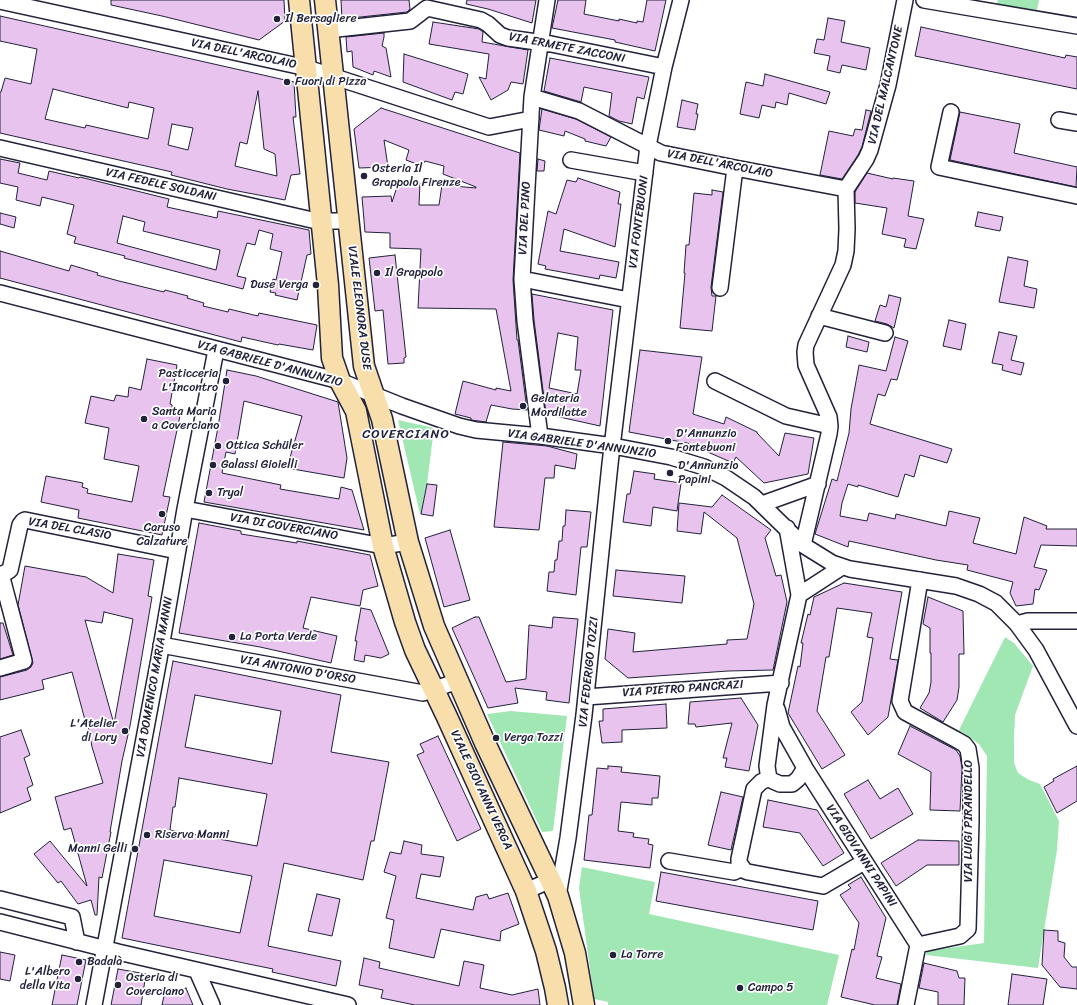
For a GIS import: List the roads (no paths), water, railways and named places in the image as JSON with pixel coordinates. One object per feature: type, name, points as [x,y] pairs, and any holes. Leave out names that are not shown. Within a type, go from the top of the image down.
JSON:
[{"type":"main road","points":[[299,0],[328,285],[332,358],[340,381]]},
{"type":"main road","name":"VIALE ELEONORA DUSE","points":[[325,0],[364,366],[374,394]]},
{"type":"main road","name":"VIALE GIOVANNI VERGA","points":[[340,381],[356,411],[383,546],[404,622],[415,650],[526,891],[548,957],[558,1005]]},
{"type":"main road","name":"VIALE GIOVANNI VERGA","points":[[374,394],[382,419],[408,542],[434,626],[554,888],[575,953],[584,1005]]},
{"type":"street","name":"VIA DEL PINO","points":[[540,436],[525,321],[522,279],[532,97],[547,0]]},
{"type":"street","name":"VIA FONTEBUONI","points":[[613,446],[648,146],[664,67],[681,0]]},
{"type":"street","name":"VIA DEL MALCANTONE","points":[[846,189],[866,159],[870,150],[888,85],[905,0]]},
{"type":"street","points":[[924,0],[988,5],[1077,26]]},
{"type":"street","name":"VIA DELL'ARCOLAIO","points":[[0,1],[307,68],[333,75],[489,127],[531,119]]},
{"type":"street","name":"VIA ERMETE ZACCONI","points":[[328,30],[410,21],[428,4],[484,21],[504,36],[664,67]]},
{"type":"street","name":"VIA DELL'ARCOLAIO","points":[[532,97],[579,111],[661,153],[846,189]]},
{"type":"street","points":[[951,112],[939,167],[1077,196]]},
{"type":"street","points":[[1059,120],[1077,123]]},
{"type":"street","name":"VIA FEDELE SOLDANI","points":[[0,148],[322,221]]},
{"type":"street","points":[[571,160],[645,173]]},
{"type":"street","points":[[720,288],[735,168]]},
{"type":"street","points":[[803,545],[818,484],[830,421],[808,372],[805,358],[806,345],[843,265],[846,251],[847,229],[846,189]]},
{"type":"street","points":[[322,221],[348,221]]},
{"type":"street","points":[[522,279],[629,300]]},
{"type":"street","name":"VIA GABRIELE D'ANNUNZIO","points":[[0,293],[340,381],[402,406],[459,426],[476,430],[540,436],[613,446],[670,457],[704,467],[730,480],[762,504],[803,545],[823,558],[842,567],[850,570],[956,586],[979,594],[996,603],[1017,624],[1036,650],[1077,726]]},
{"type":"street","points":[[819,316],[885,333]]},
{"type":"street","name":"VIA DOMENICO MARIA MANNI","points":[[94,1005],[161,645],[177,550],[216,350]]},
{"type":"street","points":[[716,381],[786,416],[830,421]]},
{"type":"street","name":"VIA FEDERIGO TOZZI","points":[[554,888],[568,838],[586,697],[613,446]]},
{"type":"street","points":[[762,504],[818,484]]},
{"type":"street","name":"VIA DI COVERCIANO","points":[[185,509],[383,546]]},
{"type":"street","name":"VIA DEL CLASIO","points":[[1,574],[10,570],[20,525],[25,520],[177,550]]},
{"type":"street","points":[[787,528],[800,595],[775,705],[767,766],[769,778],[773,782],[780,784],[792,784],[798,779],[805,768]]},
{"type":"street","points":[[383,546],[408,542]]},
{"type":"street","points":[[800,595],[842,567]]},
{"type":"street","points":[[0,668],[24,661],[1,574]]},
{"type":"street","name":"VIA LUIGI PIRANDELLO","points":[[918,945],[960,936],[968,930],[971,806],[971,768],[968,749],[964,744],[905,712],[900,701],[920,580]]},
{"type":"street","points":[[1017,624],[1028,621],[1077,621]]},
{"type":"street","name":"VIA ANTONIO D'ORSO","points":[[161,645],[423,693],[434,690]]},
{"type":"street","points":[[434,690],[458,681]]},
{"type":"street","name":"VIA PIETRO PANCRAZI","points":[[586,697],[781,683]]},
{"type":"street","name":"VIA GIOVANNI PAPINI","points":[[775,705],[782,727],[805,768],[918,945]]},
{"type":"street","points":[[769,778],[761,782],[754,789],[739,859],[739,863],[742,868],[748,872],[819,886],[827,885],[864,862]]},
{"type":"street","points":[[669,862],[734,872],[742,868]]},
{"type":"street","points":[[526,891],[554,888]]},
{"type":"street","points":[[0,899],[72,917],[77,942]]},
{"type":"street","points":[[0,922],[104,949],[348,1005]]},
{"type":"street","points":[[906,1005],[918,945]]},
{"type":"street","points":[[197,971],[212,1005]]},
{"type":"place","name":"Il Bersagliere","points":[[277,19]]},
{"type":"place","name":"Fuori di Pizza","points":[[287,82]]},
{"type":"place","name":"Osteria Il Grappolo Firenze","points":[[364,176]]},
{"type":"place","name":"Il Grappolo","points":[[377,273]]},
{"type":"place","name":"Duse Verga","points":[[316,285]]},
{"type":"place","name":"Pasticceria L'Incontro","points":[[226,381]]},
{"type":"place","name":"Gelateria Mordilatte","points":[[523,406]]},
{"type":"place","name":"Santa Maria a Coverciano","points":[[144,419]]},
{"type":"place","name":"D'Annunzio Fontebuoni","points":[[668,441]]},
{"type":"place","name":"Ottica Schüler","points":[[218,446]]},
{"type":"place","name":"Galassi Gioielli","points":[[213,465]]},
{"type":"place","name":"D'Annunzio Papini","points":[[670,473]]},
{"type":"place","name":"Tryal","points":[[209,493]]},
{"type":"place","name":"Caruso Calzature","points":[[162,514]]},
{"type":"place","name":"La Porta Verde","points":[[232,637]]},
{"type":"place","name":"L'Atelier di Lory","points":[[125,731]]},
{"type":"place","name":"Verga Tozzi","points":[[496,738]]},
{"type":"place","name":"Riserva Manni","points":[[147,835]]},
{"type":"place","name":"Manni Gelli","points":[[135,849]]},
{"type":"place","name":"La Torre","points":[[613,955]]},
{"type":"place","name":"Badalà","points":[[79,962]]},
{"type":"place","name":"L'Albero della Vita","points":[[78,979]]},
{"type":"place","name":"Osteria di Coverciano","points":[[118,985]]},
{"type":"place","name":"Campo 5","points":[[740,988]]},
{"type":"district","name":"COVERCIANO","points":[[406,435]]}]
